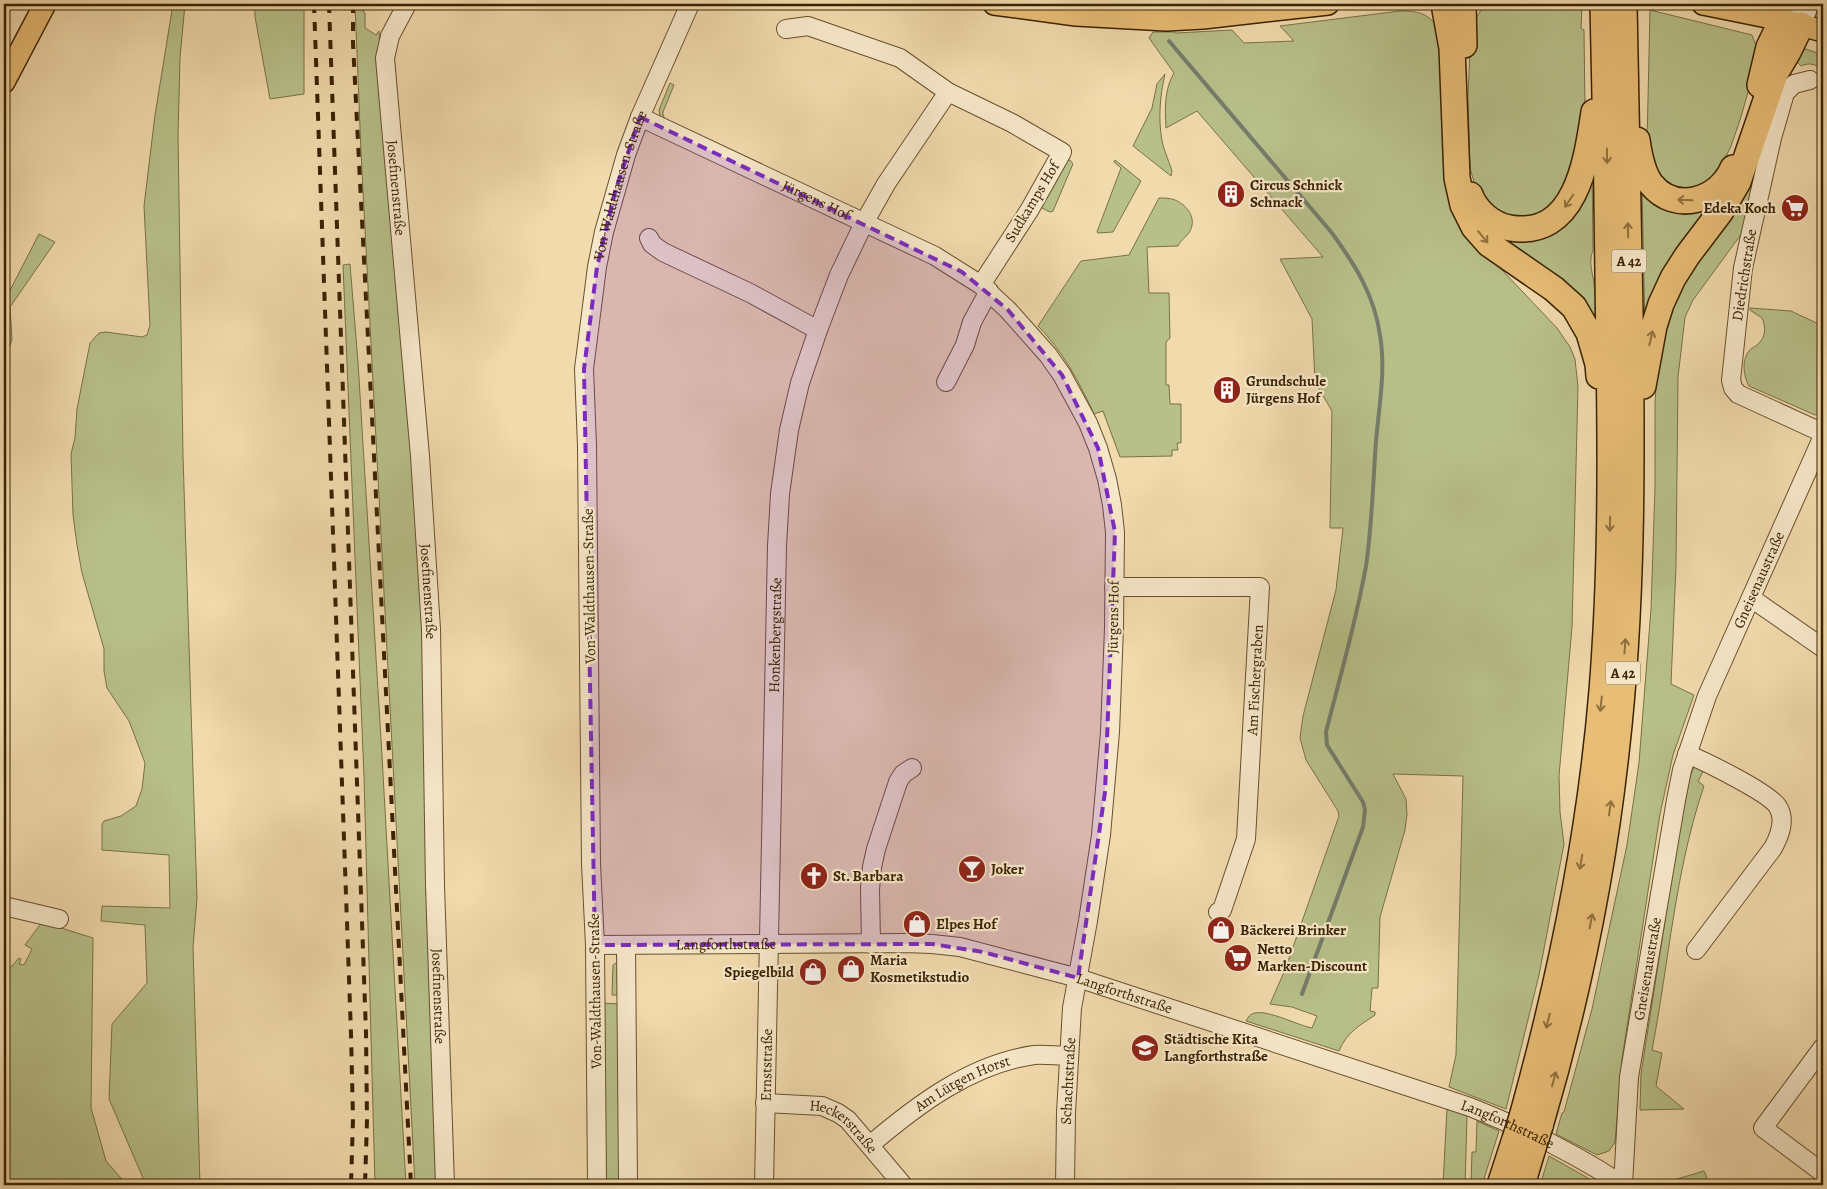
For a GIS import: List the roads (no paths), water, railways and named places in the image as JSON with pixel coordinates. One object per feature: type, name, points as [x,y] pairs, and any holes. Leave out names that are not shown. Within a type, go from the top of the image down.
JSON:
[{"type":"highway","points":[[1444,4],[1452,48],[1457,178],[1463,205],[1474,227],[1489,244],[1554,289],[1574,307],[1589,333],[1598,364],[1601,404],[1601,466],[1611,475]]},
{"type":"highway","points":[[1463,4],[1463,152],[1465,181],[1471,197],[1479,210],[1490,220],[1503,227],[1516,229],[1530,228],[1547,222],[1561,212],[1571,199],[1580,181],[1587,155],[1594,112],[1594,35],[1612,8]]},
{"type":"highway","name":"A 42","points":[[1522,1185],[1528,1132],[1572,914],[1586,829],[1602,691],[1611,475],[1612,8]]},
{"type":"highway","name":"A 42","points":[[1500,1185],[1528,1132],[1575,997],[1604,847],[1617,750],[1630,563],[1631,365],[1625,33],[1612,8]]},
{"type":"highway","points":[[1625,33],[1635,50],[1637,136],[1640,157],[1645,173],[1651,183],[1666,196],[1676,200],[1698,200],[1710,195],[1722,186],[1730,174],[1746,134],[1762,80],[1768,46],[1802,17]]},
{"type":"highway","points":[[1631,489],[1642,464],[1643,386],[1654,326],[1661,304],[1678,271],[1721,211],[1738,182],[1775,74],[1788,52],[1802,17]]},
{"type":"main road","points":[[4,82],[44,4]]},
{"type":"main road","points":[[994,4],[1076,15],[1166,20],[1203,18],[1328,4]]},
{"type":"main road","points":[[1703,4],[1802,17]]},
{"type":"street","name":"Josefinenstraße","points":[[407,4],[390,36],[385,58],[420,456],[431,629],[435,885],[445,1185]]},
{"type":"street","name":"Von-Waldthausen-Straße","points":[[597,1185],[595,945],[591,864],[588,483],[584,369],[597,267],[604,232],[626,155],[640,117],[690,4]]},
{"type":"street","name":"Sudkamps Hof","points":[[786,29],[808,26],[900,58],[948,92],[1012,123],[1062,152],[985,288]]},
{"type":"street","name":"Diedrichstraße","points":[[1810,80],[1794,84],[1785,93],[1772,138],[1743,268],[1731,380],[1733,388],[1738,394],[1823,434]]},
{"type":"street","points":[[864,223],[886,184],[948,92]]},
{"type":"street","name":"Jürgens Hof","points":[[640,117],[935,256],[985,288],[1028,331],[1048,355],[1062,375],[1088,423],[1098,448],[1107,480],[1115,532],[1110,732],[1099,845],[1078,978]]},
{"type":"street","name":"Honkenbergstraße","points":[[769,945],[777,546],[784,460],[796,396],[818,330],[839,275],[864,223]]},
{"type":"street","points":[[649,238],[652,244],[663,252],[743,290],[818,330]]},
{"type":"street","points":[[946,382],[965,345],[985,288]]},
{"type":"street","name":"Gneisenaustraße","points":[[1623,1185],[1629,1077],[1676,800],[1687,754],[1707,696],[1823,434]]},
{"type":"street","name":"Am Fischergraben","points":[[1114,587],[1260,588],[1246,839],[1222,910],[1218,912]]},
{"type":"street","points":[[1751,598],[1823,648]]},
{"type":"street","points":[[1687,754],[1764,794],[1778,807],[1782,824],[1780,835],[1773,848],[1696,950]]},
{"type":"street","points":[[871,944],[870,889],[876,849],[898,782],[903,774],[912,768]]},
{"type":"street","points":[[4,906],[60,919]]},
{"type":"street","name":"Langforthstraße","points":[[595,945],[932,944],[960,947],[1078,978],[1470,1106],[1561,1149],[1623,1185]]},
{"type":"street","name":"Von-Waldthausen-Straße","points":[[626,945],[628,1185]]},
{"type":"street","name":"Ernststraße","points":[[764,1185],[769,945]]},
{"type":"street","name":"Schachtstraße","points":[[1065,1185],[1066,1113],[1072,1008],[1078,978]]},
{"type":"street","points":[[1823,1047],[1762,1128],[1823,1173]]},
{"type":"street","name":"Am Lütgen Horst","points":[[870,1145],[910,1112],[936,1094],[978,1073],[1010,1060],[1035,1055],[1069,1056]]},
{"type":"street","name":"Heckerstraße","points":[[765,1103],[822,1106],[830,1109],[848,1120],[903,1185]]},
{"type":"waterway","points":[[1169,41],[1332,233],[1368,293],[1377,320],[1382,348],[1381,388],[1366,566],[1353,629],[1326,732],[1327,745],[1363,802],[1365,810],[1363,827],[1302,994]]},
{"type":"railway","points":[[314,4],[351,1034],[353,1119],[351,1185]]},
{"type":"railway","points":[[329,4],[366,1033],[367,1120],[365,1185]]},
{"type":"railway","points":[[353,4],[353,43],[411,1185]]},
{"type":"place","name":"Circus Schnick Schnack","points":[[1231,194]]},
{"type":"place","name":"Edeka Koch","points":[[1795,208]]},
{"type":"place","name":"Grundschule Jürgens Hof","points":[[1227,390]]},
{"type":"place","name":"Joker","points":[[972,869]]},
{"type":"place","name":"St. Barbara","points":[[814,876]]},
{"type":"place","name":"Elpes Hof","points":[[917,924]]},
{"type":"place","name":"Bäckerei Brinker","points":[[1221,930]]},
{"type":"place","name":"Netto Marken-Discount","points":[[1238,958]]},
{"type":"place","name":"Maria Kosmetikstudio","points":[[851,969]]},
{"type":"place","name":"Spiegelbild","points":[[813,972]]},
{"type":"place","name":"Städtische Kita Langforthstraße","points":[[1145,1048]]}]
